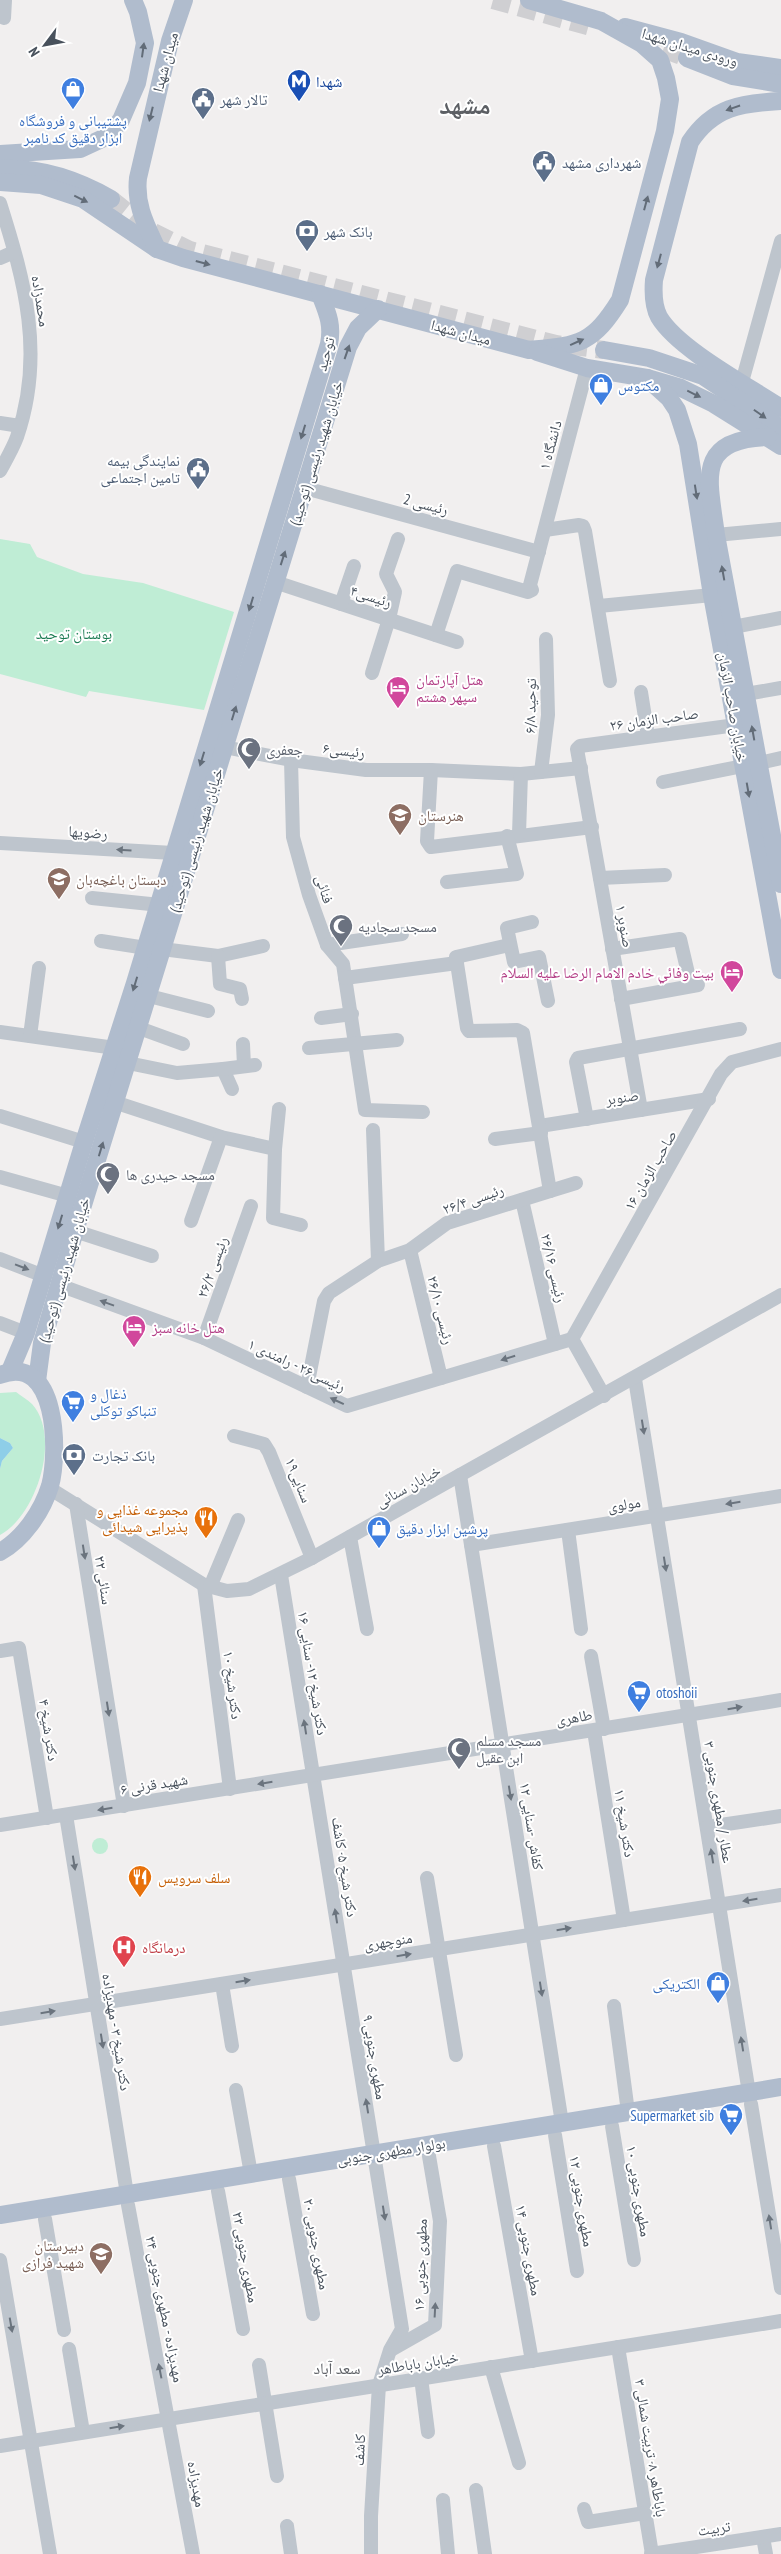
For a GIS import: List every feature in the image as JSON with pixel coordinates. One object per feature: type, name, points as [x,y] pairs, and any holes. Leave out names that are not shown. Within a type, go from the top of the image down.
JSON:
[{"type":"main road","points":[[0,154],[80,149],[108,136],[121,120],[137,83],[145,43],[138,12],[132,0]]},
{"type":"main road","name":"میدان شهدا","points":[[184,0],[170,41],[136,191],[139,209],[157,248],[183,258],[529,350],[574,345],[596,332],[608,320],[620,300],[665,130],[670,99],[660,60],[642,44],[601,21],[529,0]]},
{"type":"main road","name":"ورودی میدان شهدا","points":[[601,21],[682,42],[737,62],[781,68]]},
{"type":"main road","points":[[687,58],[733,76],[781,84]]},
{"type":"main road","points":[[781,101],[740,106],[719,113],[701,125],[690,142],[654,280],[652,296],[658,316],[667,329],[706,360],[781,408]]},
{"type":"main road","points":[[0,169],[48,174],[91,188],[111,199]]},
{"type":"main road","points":[[0,182],[20,182],[62,190],[83,199],[157,248]]},
{"type":"main road","name":"توحید","points":[[317,385],[332,330],[320,294]]},
{"type":"main road","name":"خیابان شهید رئیسی (توحید)","points":[[5,1373],[26,1333],[84,1142],[115,1048],[154,949],[224,747],[348,348],[358,328],[378,309]]},
{"type":"main road","points":[[529,350],[587,368],[647,378],[681,388],[777,437]]},
{"type":"main road","points":[[604,350],[649,358],[704,376],[777,437]]},
{"type":"main road","name":"خیابان صاحب الزمان","points":[[647,378],[669,398],[677,410],[688,444],[712,595],[736,725],[751,764],[781,970]]},
{"type":"main road","name":"خیابان شهید رئیسی (توحید)","points":[[37,1381],[42,1343],[114,1102],[149,996],[160,905],[173,853],[317,385]]},
{"type":"main road","points":[[777,437],[743,438],[722,448],[715,457],[710,480],[716,535],[746,694],[751,764],[781,884]]},
{"type":"main road","points":[[0,1552],[10,1546],[26,1530],[37,1515],[49,1488],[56,1453],[53,1413],[37,1381],[25,1372],[5,1373]]},
{"type":"main road","name":"بولوار مطهری جنوبی","points":[[0,2226],[45,2219],[251,2174],[375,2159],[559,2129],[612,2126],[750,2098],[781,2087]]},
{"type":"main road","name":"بولوار مطهری جنوبی","points":[[0,2215],[218,2190],[289,2179],[375,2159],[429,2156],[494,2146],[628,2112],[750,2098],[781,2099]]},
{"type":"street","points":[[4,18],[5,0]]},
{"type":"street","name":"محمدزاده","points":[[0,204],[23,281],[30,330],[31,366],[20,426],[0,471]]},
{"type":"street","points":[[742,382],[781,241]]},
{"type":"street","points":[[0,258],[14,252]]},
{"type":"street","name":"دانشگاه ۱","points":[[436,634],[457,571],[528,592],[532,590],[530,585],[587,368]]},
{"type":"street","points":[[0,423],[20,426]]},
{"type":"street","name":"رئیسی 2","points":[[305,488],[539,552]]},
{"type":"street","points":[[545,530],[583,526],[599,606],[610,681]]},
{"type":"street","points":[[716,535],[781,529]]},
{"type":"street","points":[[372,673],[389,619],[395,592],[386,574],[398,539]]},
{"type":"street","points":[[341,604],[354,566]]},
{"type":"street","name":"رئیسی۴","points":[[275,582],[458,642]]},
{"type":"street","points":[[599,606],[712,595]]},
{"type":"street","points":[[734,627],[781,618]]},
{"type":"street","name":"توحید ۶/۸","points":[[540,772],[548,715],[546,639]]},
{"type":"street","points":[[746,694],[781,688]]},
{"type":"street","points":[[641,692],[648,736]]},
{"type":"street","name":"صاحب الزمان ۲۶","points":[[578,747],[736,725]]},
{"type":"street","name":"رئیسی۶","points":[[224,747],[291,760],[366,770],[431,770],[521,774],[581,768]]},
{"type":"street","name":"صنوبر ۱","points":[[578,747],[641,1110]]},
{"type":"street","points":[[662,782],[781,758]]},
{"type":"street","name":"فنائی","points":[[291,760],[293,837],[309,895],[326,945],[343,964],[365,1110],[423,1112]]},
{"type":"street","points":[[431,770],[427,845],[431,847],[513,835],[592,827]]},
{"type":"street","points":[[447,882],[517,874],[513,835],[521,774]]},
{"type":"street","name":"رضویها","points":[[0,843],[173,853]]},
{"type":"street","points":[[600,878],[665,875]]},
{"type":"street","points":[[92,898],[160,905]]},
{"type":"street","points":[[532,922],[507,928],[509,945],[514,962],[539,957],[548,1001]]},
{"type":"street","points":[[326,945],[402,934]]},
{"type":"street","points":[[612,949],[680,939],[694,985],[621,999]]},
{"type":"street","points":[[101,941],[218,956],[263,946]]},
{"type":"street","points":[[346,978],[456,960],[509,945]]},
{"type":"street","points":[[218,956],[220,984],[240,989],[242,999]]},
{"type":"street","points":[[456,960],[469,1031],[521,1031],[550,1191]]},
{"type":"street","points":[[30,1036],[39,968]]},
{"type":"street","points":[[149,996],[208,1011]]},
{"type":"street","points":[[321,1018],[352,1014]]},
{"type":"street","points":[[139,1028],[183,1044]]},
{"type":"street","points":[[587,1119],[576,1060],[740,1029]]},
{"type":"street","points":[[0,1032],[115,1048]]},
{"type":"street","points":[[308,1048],[397,1040]]},
{"type":"street","points":[[128,1063],[177,1074],[249,1066],[243,1044]]},
{"type":"street","name":"صاحب الزمان ۱۶","points":[[572,1339],[709,1099],[721,1074],[732,1062],[781,1049]]},
{"type":"street","points":[[223,1069],[232,1089]]},
{"type":"street","name":"صنوبر","points":[[495,1139],[587,1119],[709,1099]]},
{"type":"street","points":[[114,1102],[220,1137],[275,1149]]},
{"type":"street","points":[[279,1109],[275,1149],[273,1218],[301,1225]]},
{"type":"street","points":[[0,1116],[84,1142]]},
{"type":"street","points":[[374,1130],[378,1261]]},
{"type":"street","points":[[191,1221],[220,1137]]},
{"type":"street","points":[[0,1178],[68,1196]]},
{"type":"street","name":"رئیسی ۲۶/۴","points":[[307,1387],[325,1296],[378,1261],[410,1250],[447,1223],[576,1183]]},
{"type":"street","name":"رئیسی ۲۶/۱۶","points":[[522,1200],[555,1344]]},
{"type":"street","name":"رئیسی ۲۶/۲","points":[[204,1338],[250,1206]]},
{"type":"street","points":[[75,1231],[152,1256]]},
{"type":"street","name":"رئیسی ۲۶/۱۰","points":[[410,1250],[441,1378]]},
{"type":"street","points":[[0,1259],[44,1276]]},
{"type":"street","name":"رئیسی۲۶ - رامندی ۱","points":[[60,1285],[204,1338],[347,1406],[572,1339]]},
{"type":"street","name":"خیابان سنائی","points":[[49,1488],[207,1586],[227,1591],[249,1589],[281,1575],[636,1379],[781,1295]]},
{"type":"street","points":[[0,1323],[26,1333]]},
{"type":"street","points":[[572,1339],[604,1396]]},
{"type":"street","name":"عطار / مطهری جنوبی ۳","points":[[636,1379],[781,2288]]},
{"type":"street","name":"سنایی۱۹","points":[[234,1436],[264,1444],[270,1452],[312,1558]]},
{"type":"street","name":"کفاش -سنایی ۱۲","points":[[460,1476],[532,1934],[559,2129]]},
{"type":"street","name":"مولوی","points":[[472,1545],[781,1496]]},
{"type":"street","name":"سنائی ۲۲","points":[[76,1504],[124,1806]]},
{"type":"street","points":[[207,1586],[238,1520]]},
{"type":"street","points":[[568,1530],[581,1628]]},
{"type":"street","points":[[350,1536],[367,1629]]},
{"type":"street","name":"دکتر شیخ ۱۲- سنایی ۱۶","points":[[281,1575],[313,1775]]},
{"type":"street","name":"دکتر شیخ ۱۰","points":[[207,1586],[230,1789]]},
{"type":"street","name":"دکتر شیخ ۴","points":[[0,1651],[19,1648],[47,1818]]},
{"type":"street","name":"دکتر شیخ ۱۱","points":[[591,1656],[624,1920]]},
{"type":"street","name":"طاهری","points":[[313,1775],[781,1700]]},
{"type":"street","name":"شهید قرنی ۶","points":[[0,1825],[313,1775]]},
{"type":"street","name":"دکتر شیخ ۵- کاشف","points":[[313,1775],[344,1964]]},
{"type":"street","name":"دکتر شیخ ۳ - مهدیزاده","points":[[66,1815],[128,2200]]},
{"type":"street","points":[[707,1827],[781,1816]]},
{"type":"street","points":[[427,1878],[456,2055]]},
{"type":"street","name":"منوچهری","points":[[0,2019],[781,1895]]},
{"type":"street","name":"مطهری جنوبی ۹","points":[[344,1964],[402,2329],[390,2350]]},
{"type":"street","points":[[222,1984],[232,2046]]},
{"type":"street","points":[[614,2006],[628,2112]]},
{"type":"street","points":[[236,2090],[251,2174]]},
{"type":"street","name":"مطهری جنوبی ۱۰","points":[[612,2126],[634,2260]]},
{"type":"street","name":"مطهری جنوبی ۱۲","points":[[559,2129],[577,2271]]},
{"type":"street","name":"مطهری جنوبی ۱۴","points":[[494,2146],[532,2361]]},
{"type":"street","name":"مطهری جنوبی ۱۶","points":[[390,2350],[434,2325],[440,2221],[429,2156]]},
{"type":"street","name":"مطهری جنوبی ۲۰","points":[[289,2179],[313,2314]]},
{"type":"street","name":"مطهری جنوبی ۲۲","points":[[218,2190],[242,2329]]},
{"type":"street","name":"مهدیزاده - مطهری جنوبی ۲۴","points":[[128,2200],[170,2418]]},
{"type":"street","points":[[45,2219],[64,2330]]},
{"type":"street","points":[[0,2260],[50,2554]]},
{"type":"street","name":"خیابان باباطاهر","points":[[0,2446],[781,2321]]},
{"type":"street","name":"باباطاهر ۸- تربیت شمالی ۳","points":[[618,2347],[651,2554]]},
{"type":"street","points":[[69,2349],[83,2432]]},
{"type":"street","name":"کاشف","points":[[371,2554],[371,2516],[379,2385],[390,2350]]},
{"type":"street","points":[[259,2365],[277,2476]]},
{"type":"street","points":[[491,2367],[519,2463]]},
{"type":"street","points":[[421,2378],[428,2432]]},
{"type":"street","name":"مهدیزاده","points":[[170,2418],[193,2554]]},
{"type":"street","points":[[476,2490],[485,2554]]},
{"type":"street","points":[[443,2500],[448,2554]]},
{"type":"street","points":[[584,2508],[588,2522],[645,2513]]},
{"type":"street","points":[[286,2526],[291,2554]]},
{"type":"street","name":"تربیت","points":[[651,2554],[705,2550],[781,2534]]},
{"type":"street","points":[[763,2537],[766,2554]]},
{"type":"green space","name":"بوستان توحید","points":[[0,539],[30,544],[37,557],[83,574],[143,583],[234,612],[204,710],[89,691],[86,697],[0,674]]},
{"type":"green space","points":[[16,1392],[32,1404],[41,1418],[45,1436],[45,1455],[41,1475],[34,1494],[13,1525],[0,1535],[0,1469],[2,1461],[13,1448],[10,1443],[0,1438],[0,1393]]},
{"type":"green space","points":[[100,1838],[106,1840],[108,1846],[106,1852],[100,1854],[94,1852],[92,1846],[94,1840]]},
{"type":"water","points":[[0,1438],[10,1443],[13,1448],[2,1461],[0,1469]]},
{"type":"tunnel","points":[[493,0],[594,28]]},
{"type":"tunnel","points":[[638,40],[687,58]]},
{"type":"tunnel","points":[[111,199],[151,231],[190,250],[556,344],[604,350]]},
{"type":"place","name":"شهدا","points":[[299,102]]},
{"type":"place","name":"پشتیبانی و فروشگاه ابزار دقیق کد نامبر","points":[[73,110]]},
{"type":"place","name":"تالار شهر","points":[[203,120]]},
{"type":"place","name":"شهرداری مشهد","points":[[544,183]]},
{"type":"place","name":"بانک شهر","points":[[307,252]]},
{"type":"place","name":"مکتوس","points":[[601,406]]},
{"type":"place","name":"نمایندگی بیمه تامین اجتماعی","points":[[198,490]]},
{"type":"place","name":"هتل آپارتمان سپهر هشتم","points":[[398,709]]},
{"type":"place","name":"جعفری","points":[[249,770]]},
{"type":"place","name":"هنرستان","points":[[400,836]]},
{"type":"place","name":"دبستان باغچه‌بان","points":[[59,900]]},
{"type":"place","name":"مسجد سجادیه","points":[[341,947]]},
{"type":"place","name":"بيت وفائي خادم الامام الرضا عليه السلام","points":[[732,993]]},
{"type":"place","name":"مسجد حیدری ها","points":[[108,1195]]},
{"type":"place","name":"هتل خانه سبز","points":[[134,1348]]},
{"type":"place","name":"ذغال و تنباکو توکلی","points":[[73,1423]]},
{"type":"place","name":"بانک تجارت","points":[[74,1476]]},
{"type":"place","name":"مجموعه غذایی و پذیرایی شیدائی","points":[[206,1539]]},
{"type":"place","name":"پرشین ابزار دقیق","points":[[379,1549]]},
{"type":"place","name":"otoshoii","points":[[639,1713]]},
{"type":"place","name":"مسجد مسلم ابن عقیل","points":[[459,1770]]},
{"type":"place","name":"سلف سرویس","points":[[140,1898]]},
{"type":"place","name":"درمانگاه","points":[[124,1968]]},
{"type":"place","name":"الکتریکی","points":[[718,2004]]},
{"type":"place","name":"Supermarket sib","points":[[731,2136]]},
{"type":"place","name":"دبیرستان شهید فرازی","points":[[101,2275]]},
{"type":"district","name":"مشهد","points":[[465,105]]},
{"type":"district","name":"سعد آباد","points":[[337,2368]]}]
